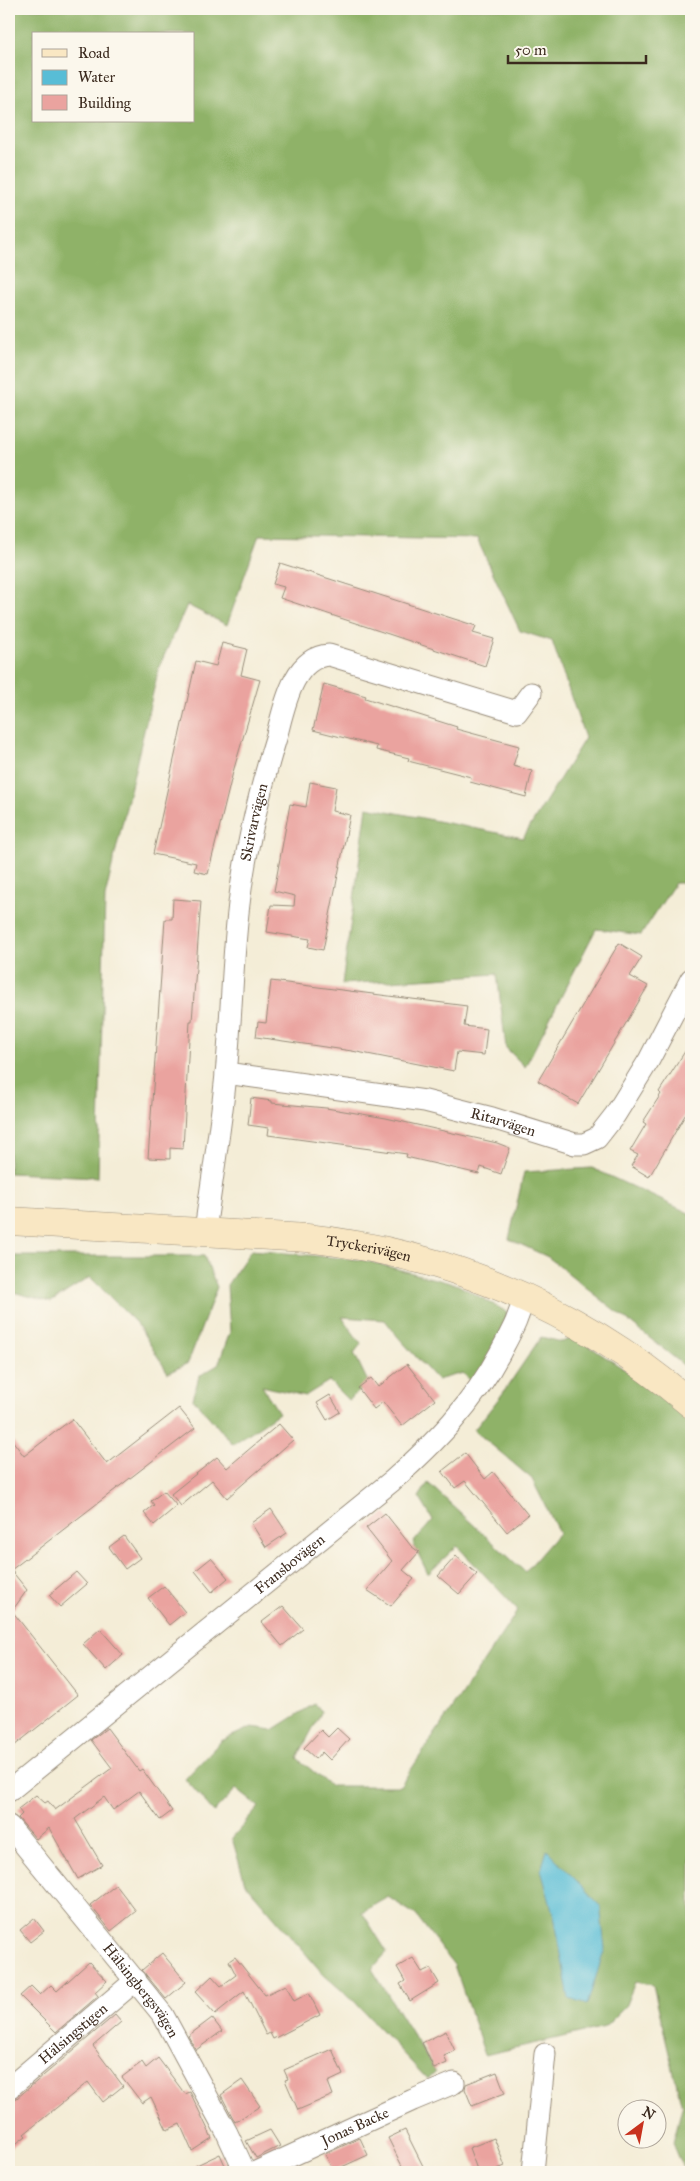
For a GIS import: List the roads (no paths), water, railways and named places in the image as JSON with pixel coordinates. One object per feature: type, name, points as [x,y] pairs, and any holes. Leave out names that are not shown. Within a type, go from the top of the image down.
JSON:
[{"type":"street","name":"Skrivarvägen","points":[[205,1231],[226,1073],[236,939],[249,843],[266,770],[288,698],[297,676],[307,663],[319,656],[336,656],[517,712],[532,693]]},
{"type":"street","name":"Ritarvägen","points":[[226,1073],[425,1101],[492,1118],[576,1144],[584,1144],[597,1138],[615,1115],[649,1060],[691,979]]},
{"type":"street","name":"Tryckerivägen","points":[[9,1221],[205,1231],[340,1242],[396,1252],[468,1273],[524,1296],[568,1319],[620,1350],[691,1404]]},
{"type":"street","name":"Fransbovägen","points":[[9,1791],[392,1481],[430,1448],[461,1414],[483,1383],[519,1318],[524,1296]]},
{"type":"street","name":"Hälsingbergsvägen","points":[[9,1826],[158,2008],[183,2049],[245,2172]]},
{"type":"street","name":"Hälsingstigen","points":[[9,2088],[136,1980]]},
{"type":"street","points":[[533,2172],[545,2054]]},
{"type":"street","name":"Jonas Backe","points":[[256,2172],[408,2102],[454,2083]]},
{"type":"water","points":[[547,1850],[600,1905],[605,1948],[587,2005],[569,1999],[555,1921],[541,1870]]}]
